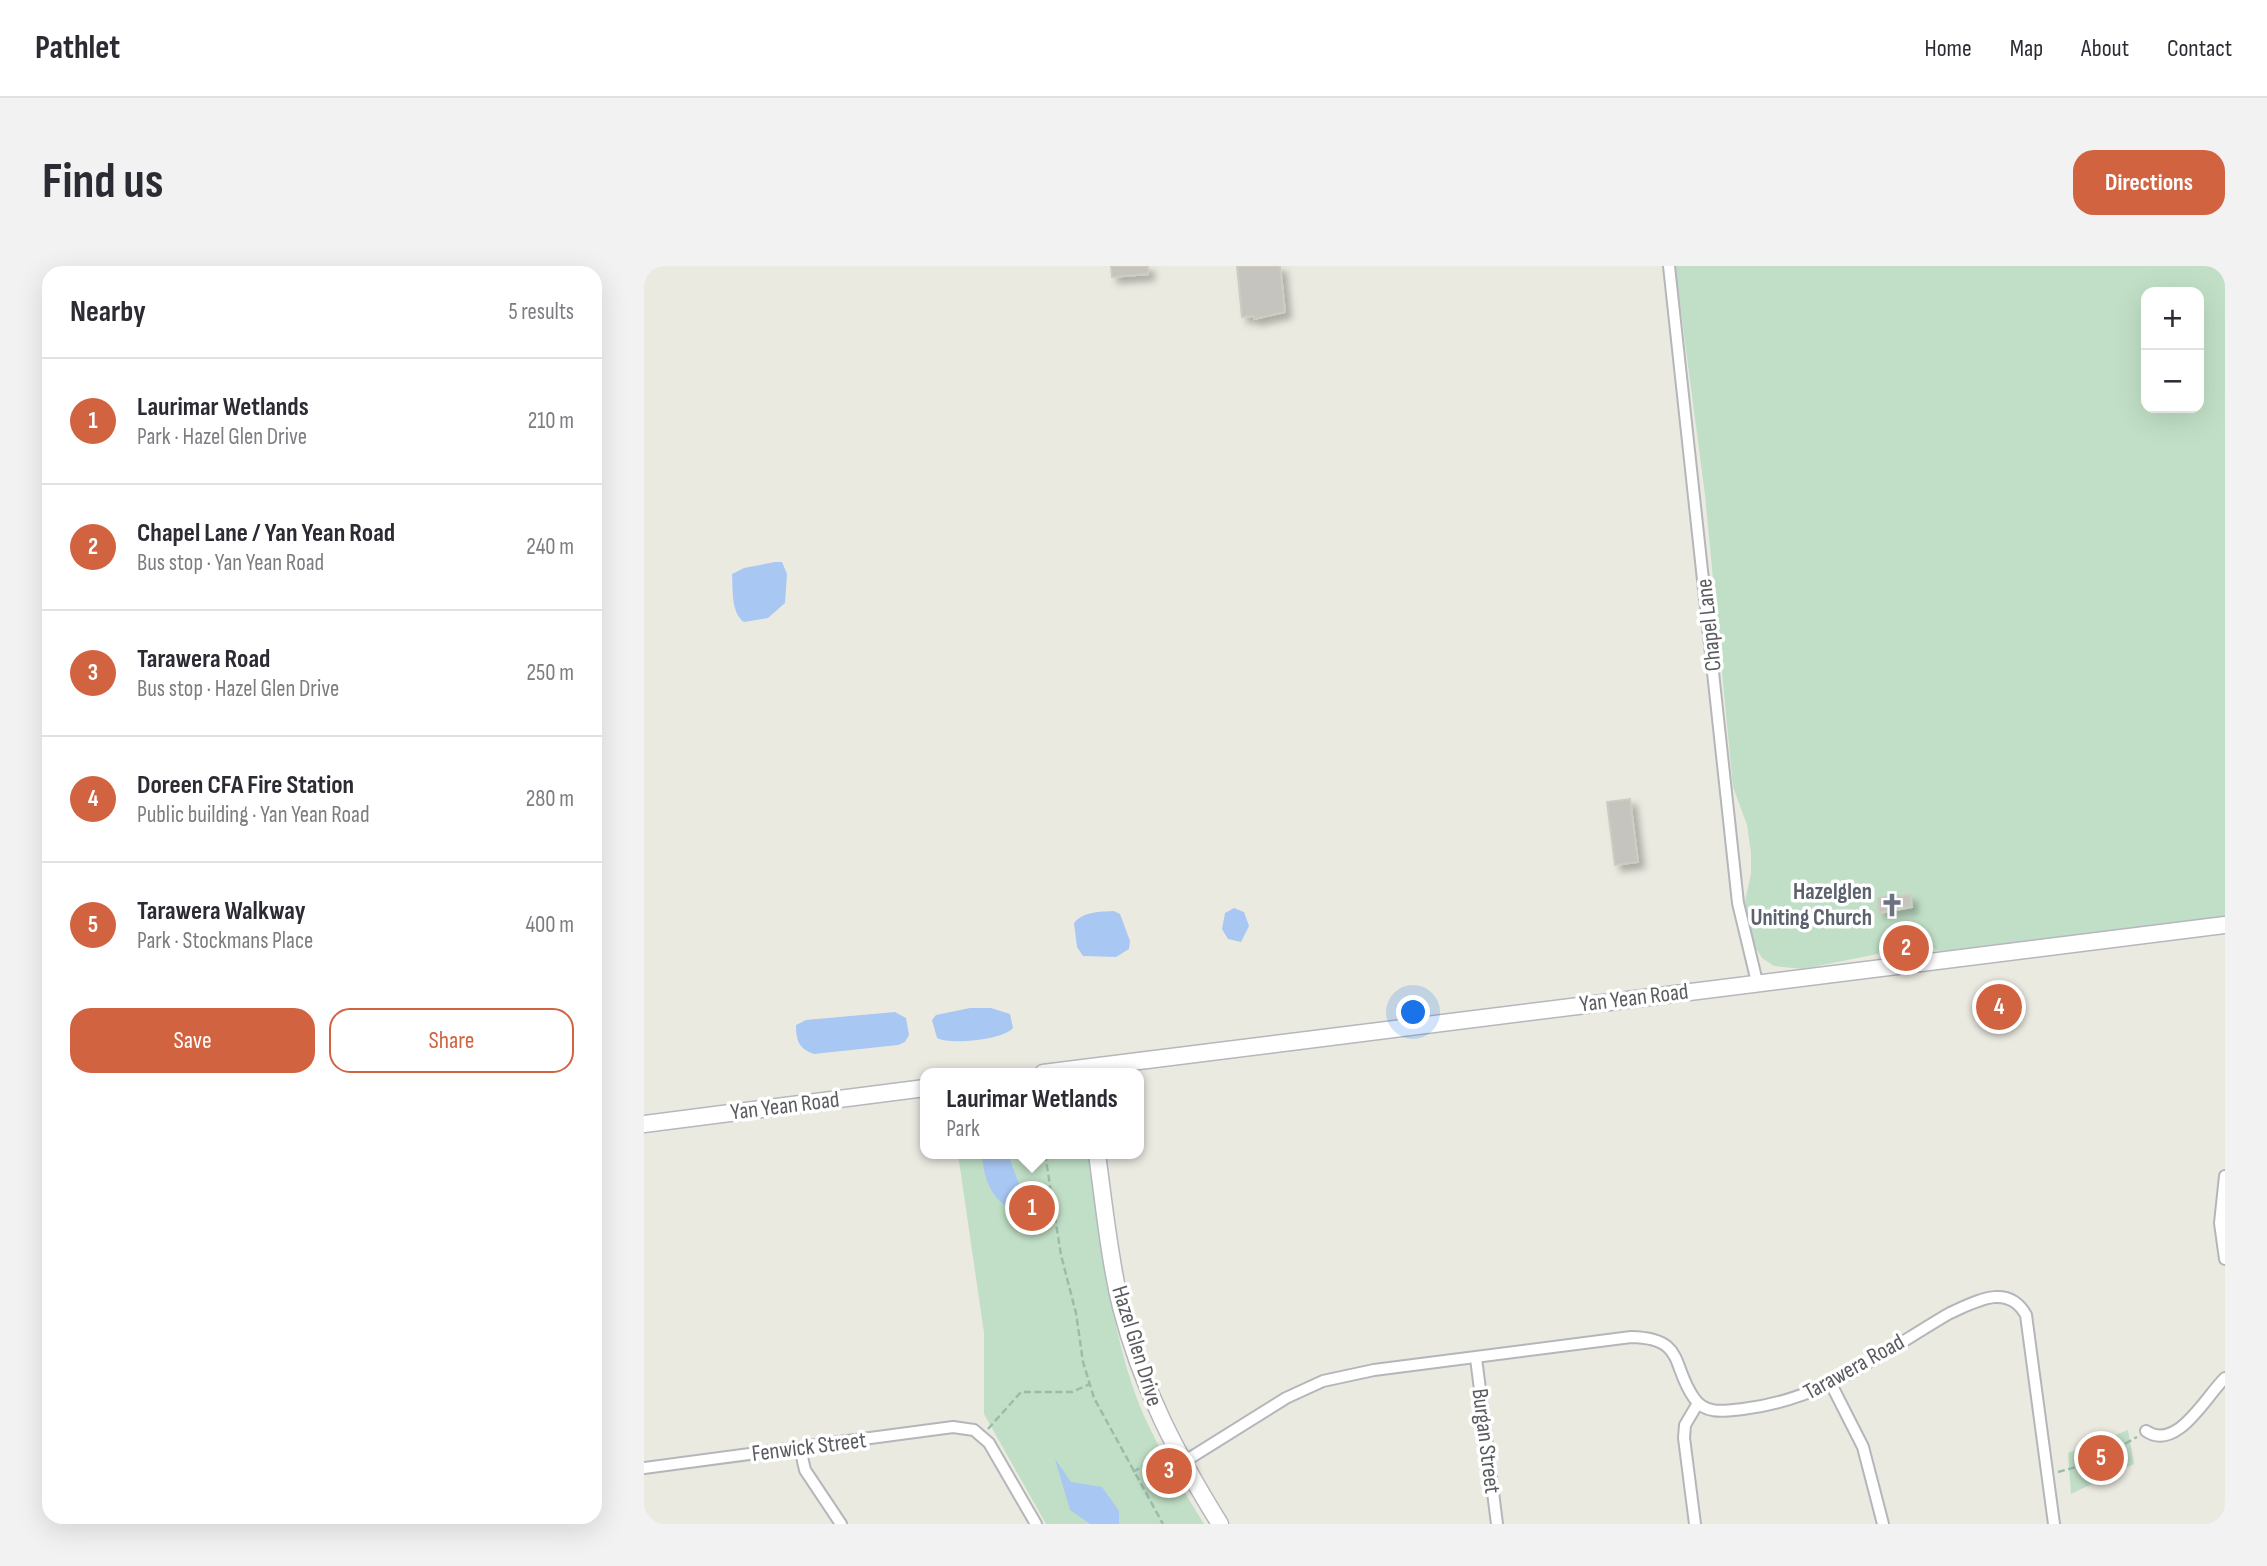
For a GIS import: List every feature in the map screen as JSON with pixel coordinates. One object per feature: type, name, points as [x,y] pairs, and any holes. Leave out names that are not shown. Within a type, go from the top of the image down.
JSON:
[{"type":"main road","name":"Yan Yean Road","points":[[1108,1068],[1757,982],[2225,925]]},
{"type":"main road","name":"Yan Yean Road","points":[[644,1124],[920,1089]]},
{"type":"main road","name":"Hazel Glen Drive","points":[[1098,1159],[1121,1305],[1143,1376],[1174,1448],[1220,1524]]},
{"type":"street","name":"Chapel Lane","points":[[1669,266],[1738,902],[1757,982]]},
{"type":"street","points":[[2225,1176],[2221,1223],[2225,1259]]},
{"type":"street","name":"Tarawera Road","points":[[1698,1403],[1712,1410],[1750,1408],[1796,1399],[1831,1384],[1951,1312],[1970,1304],[2007,1296],[2015,1299],[2026,1315],[2054,1524]]},
{"type":"street","points":[[1182,1463],[1286,1398],[1323,1381],[1374,1370],[1631,1337],[1654,1339],[1675,1354],[1689,1390],[1698,1403],[1685,1425],[1684,1438],[1695,1524]]},
{"type":"street","name":"Burgan Street","points":[[1476,1358],[1497,1524]]},
{"type":"street","points":[[2146,1431],[2160,1437],[2172,1434],[2225,1378]]},
{"type":"street","points":[[1831,1384],[1864,1447],[1883,1524]]},
{"type":"street","name":"Fenwick Street","points":[[644,1468],[953,1427],[978,1433]]},
{"type":"street","points":[[978,1433],[989,1443],[1036,1524]]},
{"type":"street","points":[[800,1448],[804,1469],[841,1524]]},
{"type":"path","points":[[1046,1159],[1061,1255],[1090,1384],[1133,1472],[1163,1524]]},
{"type":"path","points":[[978,1433],[1021,1392],[1072,1392],[1090,1384]]},
{"type":"path","points":[[2049,1473],[2091,1463],[2146,1431]]},
{"type":"path","points":[[1133,1472],[1174,1448]]},
{"type":"green space","points":[[1675,266],[2225,266],[2225,916],[1946,952],[1935,950],[1926,933],[1922,934],[1923,948],[1920,953],[1892,951],[1803,969],[1774,966],[1762,958],[1751,940],[1745,901],[1751,874],[1751,853],[1747,825],[1733,787],[1705,495]]},
{"type":"green space","points":[[959,1159],[1091,1159],[1115,1320],[1132,1385],[1158,1444],[1204,1524],[1046,1524],[984,1414],[984,1333]]},
{"type":"green space","points":[[2128,1430],[2134,1464],[2071,1494],[2068,1453]]},
{"type":"water","points":[[782,562],[787,574],[785,603],[768,618],[744,622],[735,607],[732,574],[744,568]]},
{"type":"water","points":[[1234,908],[1244,912],[1249,926],[1241,942],[1228,939],[1222,929],[1225,913]]},
{"type":"water","points":[[1114,911],[1120,914],[1130,941],[1129,949],[1116,957],[1083,956],[1077,947],[1074,923],[1087,914]]},
{"type":"water","points":[[970,1008],[991,1008],[1010,1014],[1013,1028],[999,1036],[976,1040],[953,1041],[937,1038],[932,1020],[936,1015]]},
{"type":"water","points":[[895,1012],[906,1018],[909,1035],[905,1042],[898,1045],[814,1054],[805,1050],[798,1040],[796,1025],[806,1020]]},
{"type":"water","points":[[983,1159],[1010,1159],[1019,1184],[1017,1213],[995,1196],[985,1173]]},
{"type":"water","points":[[1055,1459],[1071,1482],[1102,1487],[1119,1511],[1119,1524],[1090,1524],[1070,1510]]},
{"type":"building","points":[[1111,266],[1148,266],[1148,274],[1112,277]]},
{"type":"building","points":[[1237,266],[1280,266],[1285,312],[1254,319],[1254,316],[1242,317]]},
{"type":"building","points":[[1630,799],[1638,862],[1615,865],[1607,802]]},
{"type":"building","name":"Hazelglen Uniting Church","points":[[1910,895],[1912,907],[1879,913],[1878,898]]},
{"type":"place","name":"Hazelglen Uniting Church","points":[[1892,905]]},
{"type":"place","name":"Chapel Lane / Yan Yean Road","points":[[1906,948]]},
{"type":"place","name":"Doreen CFA Fire Station","points":[[1999,1007]]},
{"type":"place","name":"Laurimar Wetlands","points":[[1032,1208]]},
{"type":"place","name":"Tarawera Walkway","points":[[2101,1458]]},
{"type":"place","name":"Tarawera Road","points":[[1169,1471]]}]
